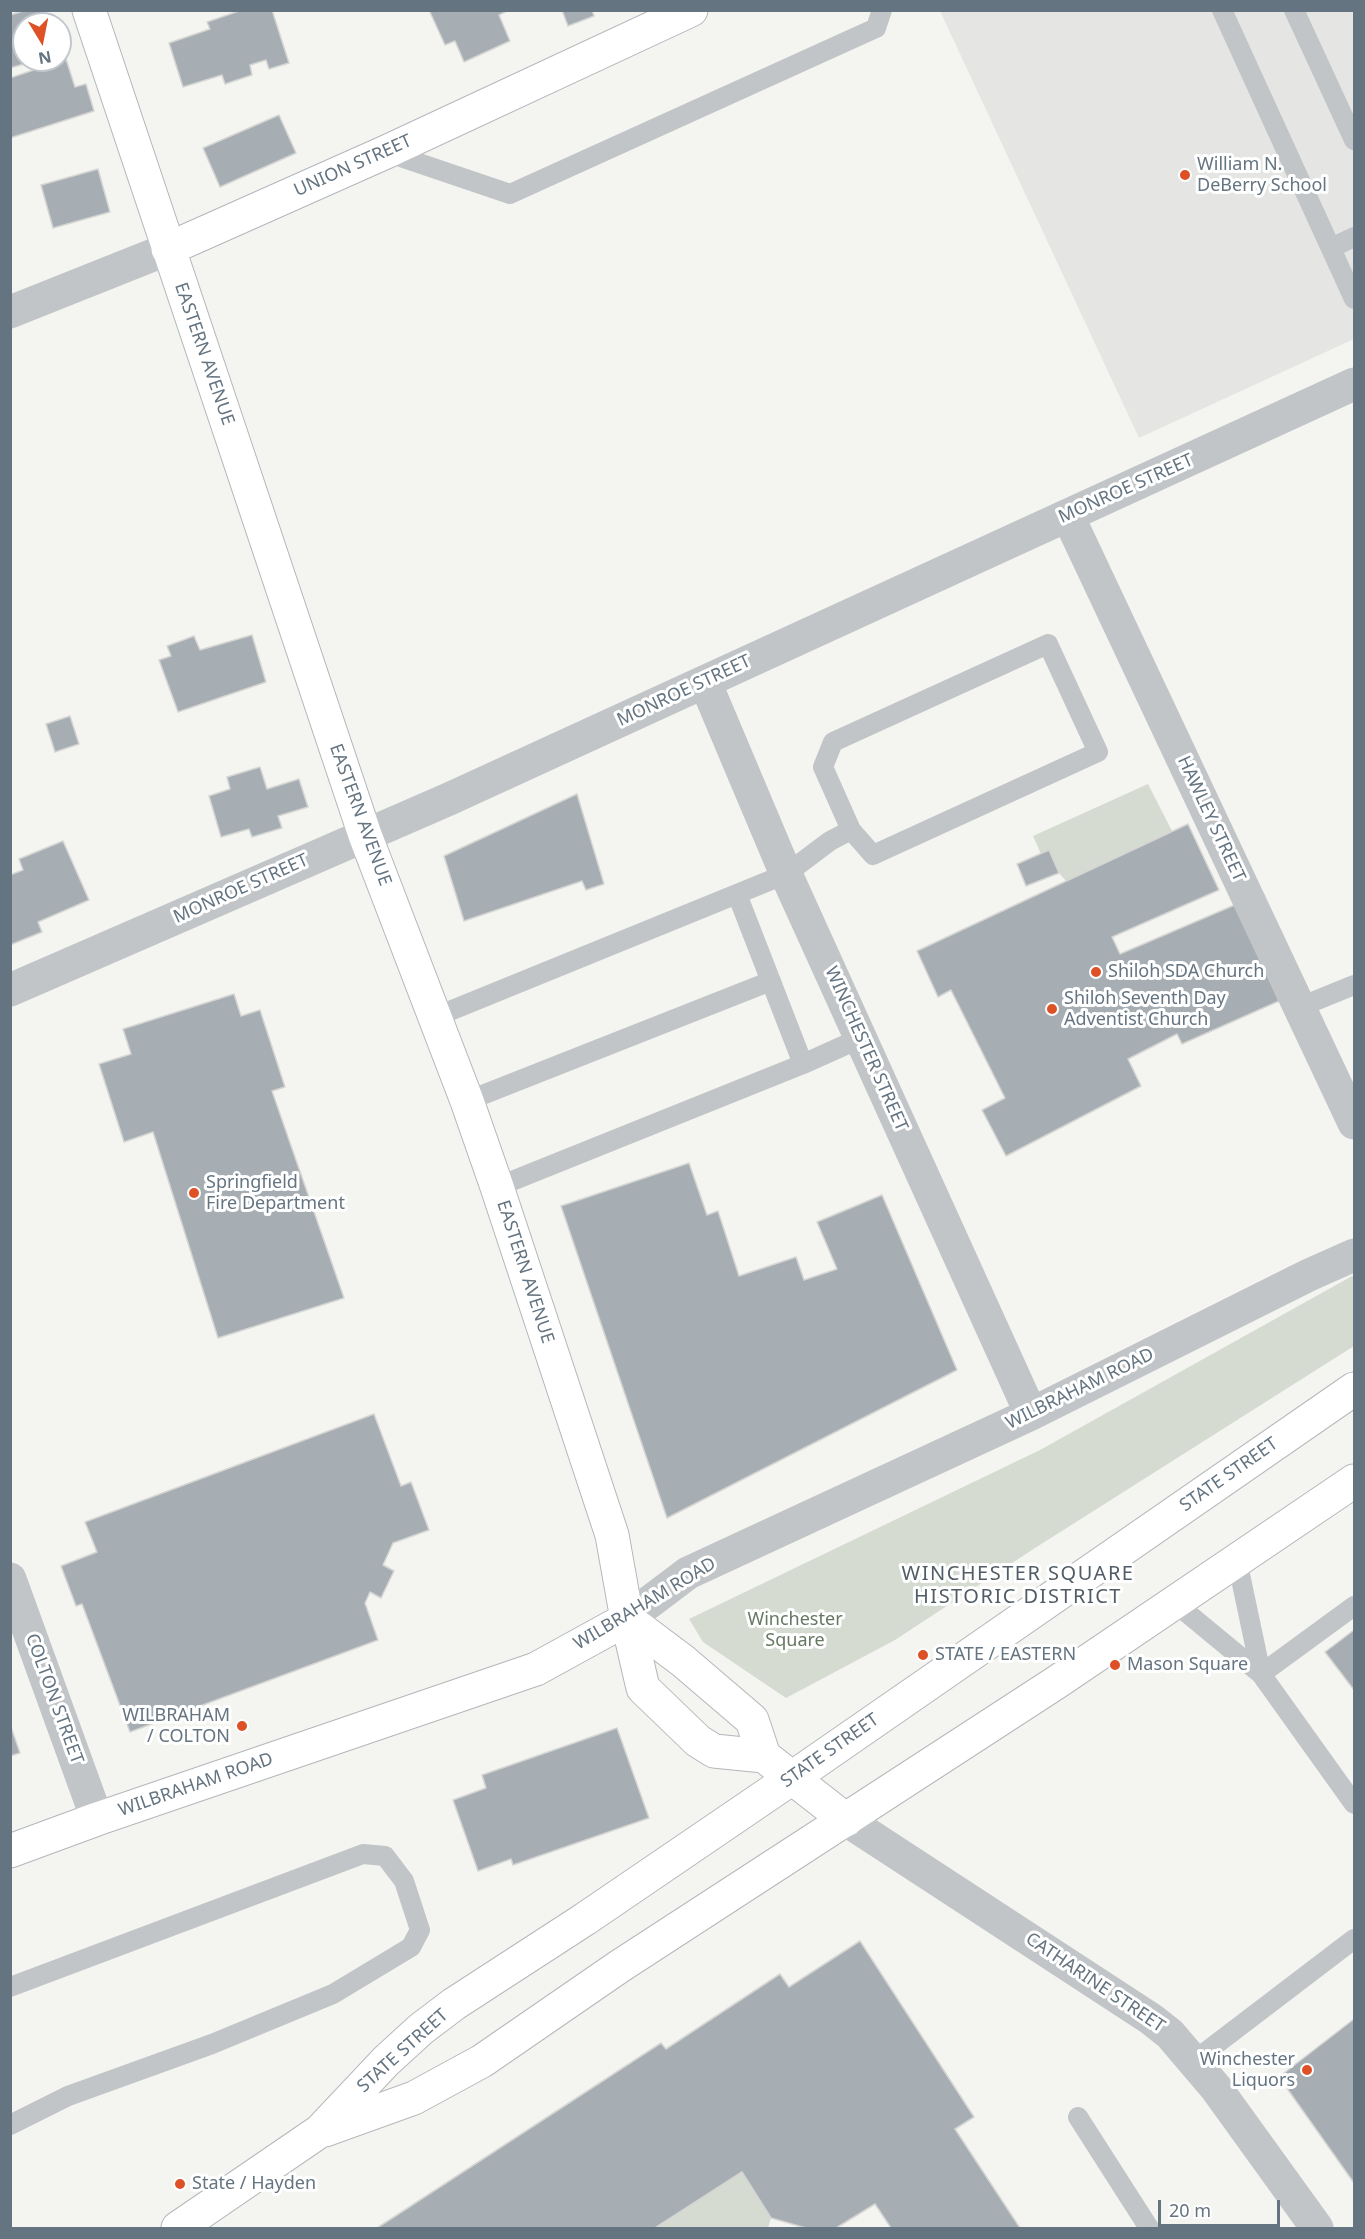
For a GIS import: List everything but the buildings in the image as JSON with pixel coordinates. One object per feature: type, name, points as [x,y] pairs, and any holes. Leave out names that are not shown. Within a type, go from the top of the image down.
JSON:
[{"type":"main road","name":"EASTERN AVENUE","points":[[89,10],[365,835],[467,1101],[612,1535],[627,1619],[643,1688],[698,1741],[714,1751],[764,1756]]},
{"type":"main road","name":"UNION STREET","points":[[168,249],[386,152],[691,10]]},
{"type":"main road","name":"STATE STREET","points":[[178,2229],[320,2131],[386,2061],[421,2029],[454,2004],[585,1919],[792,1778],[1354,1389]]},
{"type":"main road","name":"STATE STREET","points":[[320,2131],[414,2098],[482,2061],[620,1966],[846,1820],[1354,1482]]},
{"type":"main road","points":[[627,1619],[683,1661],[752,1720],[764,1756],[846,1820]]},
{"type":"main road","name":"WILBRAHAM ROAD","points":[[10,1851],[536,1669],[627,1619]]},
{"type":"street","name":"UNION STREET","points":[[10,312],[168,249]]},
{"type":"street","name":"MONROE STREET","points":[[10,990],[365,835],[705,682],[1354,384]]},
{"type":"street","name":"HAWLEY STREET","points":[[1068,516],[1354,1123]]},
{"type":"street","name":"WINCHESTER STREET","points":[[705,682],[786,874],[1031,1414]]},
{"type":"street","name":"WILBRAHAM ROAD","points":[[627,1619],[688,1573],[1031,1414],[1299,1280],[1354,1255]]},
{"type":"street","name":"COLTON STREET","points":[[10,1579],[97,1819]]},
{"type":"street","name":"CATHARINE STREET","points":[[846,1820],[1151,2019],[1170,2034],[1194,2061],[1317,2229]]},
{"type":"lane","points":[[386,152],[510,194],[876,28],[882,10]]},
{"type":"lane","points":[[1222,10],[1354,299]]},
{"type":"lane","points":[[1294,10],[1354,140]]},
{"type":"lane","points":[[1331,248],[1354,237]]},
{"type":"lane","points":[[1048,644],[1098,752],[873,855],[851,830],[823,767],[832,742],[1048,644]]},
{"type":"lane","points":[[435,1017],[786,874],[830,841],[851,830]]},
{"type":"lane","points":[[737,894],[802,1064]]},
{"type":"lane","points":[[467,1101],[771,981]]},
{"type":"lane","points":[[1300,1007],[1354,985]]},
{"type":"lane","points":[[497,1187],[861,1038]]},
{"type":"lane","points":[[1237,1560],[1261,1674]]},
{"type":"lane","points":[[1175,1603],[1261,1674],[1354,1804]]},
{"type":"lane","points":[[1261,1674],[1354,1606]]},
{"type":"lane","points":[[10,1987],[363,1854],[385,1856],[404,1881],[420,1930],[411,1947],[333,1994],[212,2044],[68,2096],[10,2125]]},
{"type":"lane","points":[[1194,2061],[1354,1939]]},
{"type":"lane","points":[[1078,2117],[1149,2229]]},
{"type":"shaded area","name":"William N. DeBerry School","points":[[940,11],[1354,11],[1354,339],[1139,438]]},
{"type":"green space","points":[[1148,784],[1172,831],[1066,881],[1059,873],[1049,851],[1041,854],[1033,836]]},
{"type":"green space","name":"Winchester Square","points":[[1354,1275],[1354,1346],[1035,1548],[895,1640],[786,1698],[703,1642],[689,1619],[1040,1450]]},
{"type":"green space","points":[[742,2172],[771,2218],[768,2228],[655,2228]]},
{"type":"place","name":"William N. DeBerry School","points":[[1185,175]]},
{"type":"place","name":"Shiloh SDA Church","points":[[1096,972]]},
{"type":"place","name":"Shiloh Seventh Day Adventist Church","points":[[1052,1009]]},
{"type":"place","name":"Springfield Fire Department","points":[[194,1193]]},
{"type":"place","name":"STATE / EASTERN","points":[[923,1655]]},
{"type":"place","name":"Mason Square","points":[[1115,1665]]},
{"type":"place","name":"WILBRAHAM / COLTON","points":[[242,1726]]},
{"type":"place","name":"Winchester Liquors","points":[[1307,2070]]},
{"type":"place","name":"State / Hayden","points":[[180,2184]]},
{"type":"district","name":"WINCHESTER SQUARE HISTORIC DISTRICT","points":[[1018,1586]]}]
